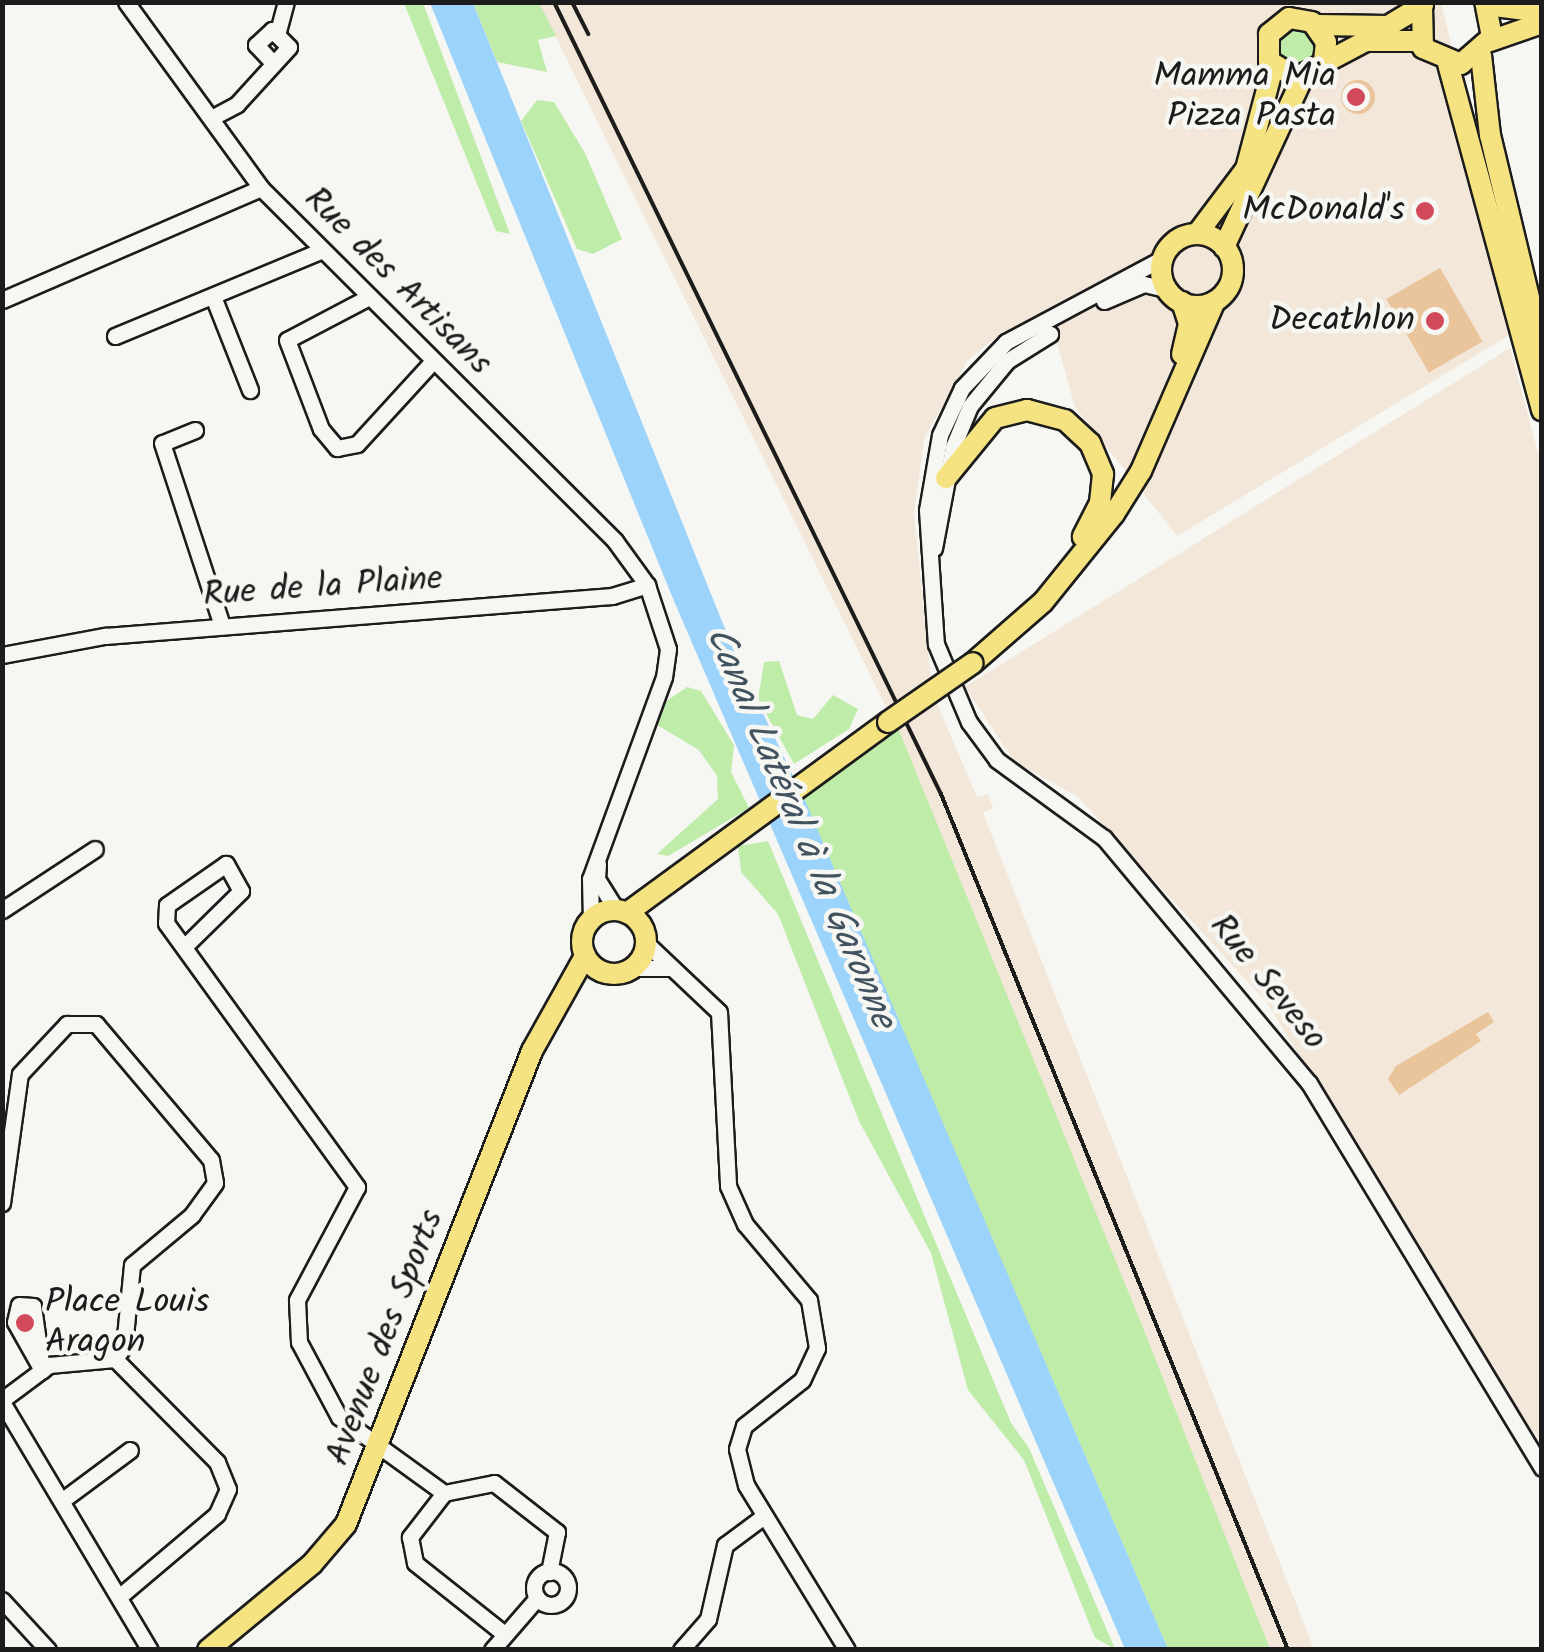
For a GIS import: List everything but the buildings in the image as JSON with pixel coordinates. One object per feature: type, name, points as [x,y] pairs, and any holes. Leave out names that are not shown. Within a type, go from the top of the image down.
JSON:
[{"type":"main road","points":[[1542,12],[1486,4],[1485,48],[1490,135],[1542,352]]},
{"type":"main road","points":[[1114,514],[1181,358],[1189,324],[1174,296],[1163,258],[1176,241],[1196,234],[1246,169],[1273,67],[1267,40],[1278,13],[1388,26],[1423,5]]},
{"type":"main road","points":[[1419,41],[1423,5]]},
{"type":"main road","points":[[1307,16],[1326,42],[1324,61]]},
{"type":"main road","points":[[1448,64],[1542,23]]},
{"type":"main road","points":[[660,890],[632,968],[603,973],[584,956],[582,936],[592,919],[621,912],[660,890],[743,824],[973,664],[1042,602],[1114,514],[1142,472],[1216,301],[1232,278],[1224,246],[1303,77],[1324,61],[1383,38],[1419,41],[1448,64],[1542,410]]},
{"type":"main road","points":[[1273,67],[1303,77]]},
{"type":"main road","points":[[1196,234],[1224,246]]},
{"type":"main road","points":[[1174,296],[1216,301]]},
{"type":"main road","points":[[946,478],[980,428],[1010,413],[1047,412],[1090,443],[1103,474],[1100,503],[1042,602]]},
{"type":"main road","points":[[621,912],[644,936]]},
{"type":"main road","name":"Avenue des Sports","points":[[208,1650],[312,1564],[346,1524],[382,1443],[532,1051],[584,956]]},
{"type":"main road","name":"Avenue des Sports","points":[[560,1004],[603,973]]},
{"type":"street","name":"Rue des Artisans","points":[[126,2],[261,188],[366,298],[615,540],[647,585],[668,649],[664,677],[588,895],[592,919]]},
{"type":"street","points":[[277,35],[286,2]]},
{"type":"street","points":[[213,117],[237,104],[289,47],[272,30],[256,45],[273,62]]},
{"type":"street","points":[[2,300],[261,188]]},
{"type":"street","points":[[114,336],[214,298],[320,251]]},
{"type":"street","name":"Rue Seveso","points":[[1163,258],[1006,342],[970,376],[933,462],[928,571],[936,644],[981,741],[1104,838],[1290,1056],[1542,1468]]},
{"type":"street","name":"Rue Seveso","points":[[928,571],[946,478],[970,406],[1006,362],[1128,288],[1174,296]]},
{"type":"street","points":[[214,298],[250,390]]},
{"type":"street","points":[[366,298],[287,340],[321,428],[337,448],[357,444],[433,361]]},
{"type":"street","points":[[195,430],[162,443],[222,626]]},
{"type":"street","name":"Rue de la Plaine","points":[[2,655],[222,626],[612,596],[647,585]]},
{"type":"street","points":[[2,910],[95,850]]},
{"type":"street","points":[[599,861],[598,880],[621,912]]},
{"type":"street","points":[[184,946],[240,892],[226,864],[167,904],[166,923],[357,1188],[308,1275],[296,1320],[299,1342],[339,1417],[382,1443],[444,1493]]},
{"type":"street","points":[[644,936],[671,968],[710,996],[719,1012],[728,1186],[745,1224],[809,1300],[817,1348],[802,1380],[739,1436],[738,1466],[764,1516],[848,1650]]},
{"type":"street","points":[[632,968],[671,968]]},
{"type":"street","points":[[2,1203],[20,1074],[67,1024],[96,1024],[211,1160],[216,1183],[192,1215],[132,1265],[124,1346],[115,1359],[42,1370],[2,1401],[64,1499],[150,1650]]},
{"type":"street","points":[[115,1359],[217,1462],[228,1489],[217,1514],[120,1596]]},
{"type":"street","points":[[64,1499],[130,1450]]},
{"type":"street","points":[[504,1633],[408,1551],[444,1493],[494,1484],[557,1532],[549,1572],[532,1589],[552,1609],[571,1584],[549,1572]]},
{"type":"street","points":[[682,1650],[708,1619],[725,1544],[764,1516]]},
{"type":"street","points":[[492,1650],[538,1598]]},
{"type":"street","points":[[2,1600],[48,1650]]},
{"type":"shaded area","points":[[539,3],[1441,3],[1521,328],[1177,536],[1075,407],[1050,318],[994,339],[967,361],[924,439],[914,514],[931,679],[887,709]]},
{"type":"shaded area","points":[[1510,348],[1542,468],[1541,1451],[1267,1003],[1078,797],[1014,761],[965,687]]},
{"type":"shaded area","points":[[935,699],[977,797],[988,794],[993,808],[983,813],[1314,1649],[1270,1649],[897,725]]},
{"type":"green space","points":[[404,3],[423,3],[510,234],[496,231]]},
{"type":"green space","points":[[473,3],[539,3],[556,36],[538,40],[547,72],[497,62]]},
{"type":"green space","points":[[1296,29],[1309,34],[1314,47],[1309,60],[1296,65],[1283,60],[1278,47],[1283,34]]},
{"type":"green space","points":[[537,100],[554,102],[585,153],[622,239],[593,254],[577,249],[521,121]]},
{"type":"green space","points":[[779,661],[797,715],[813,719],[833,695],[858,709],[849,729],[794,764],[758,699],[764,662]]},
{"type":"green space","points":[[687,687],[701,691],[734,745],[731,772],[749,808],[668,856],[657,854],[718,799],[717,776],[699,750],[657,725],[665,702]]},
{"type":"green space","points":[[894,718],[1270,1649],[1168,1649],[798,786]]},
{"type":"green space","points":[[768,841],[1011,1423],[1029,1448],[1115,1649],[1095,1638],[1024,1460],[968,1390],[931,1253],[859,1121],[778,914],[741,872],[738,846]]},
{"type":"water","name":"Canal Latéral à la Garonne","points":[[430,3],[473,3],[738,661],[807,805],[1168,1649],[1125,1649],[674,601]]},
{"type":"railway","points":[[554,2],[941,794],[1288,1650]]},
{"type":"railway","points":[[572,2],[588,34]]},
{"type":"place","name":"Mamma Mia Pizza Pasta","points":[[1356,97]]},
{"type":"place","name":"McDonald's","points":[[1425,211]]},
{"type":"place","name":"Decathlon","points":[[1435,321]]},
{"type":"place","name":"Place Louis Aragon","points":[[25,1323]]}]
